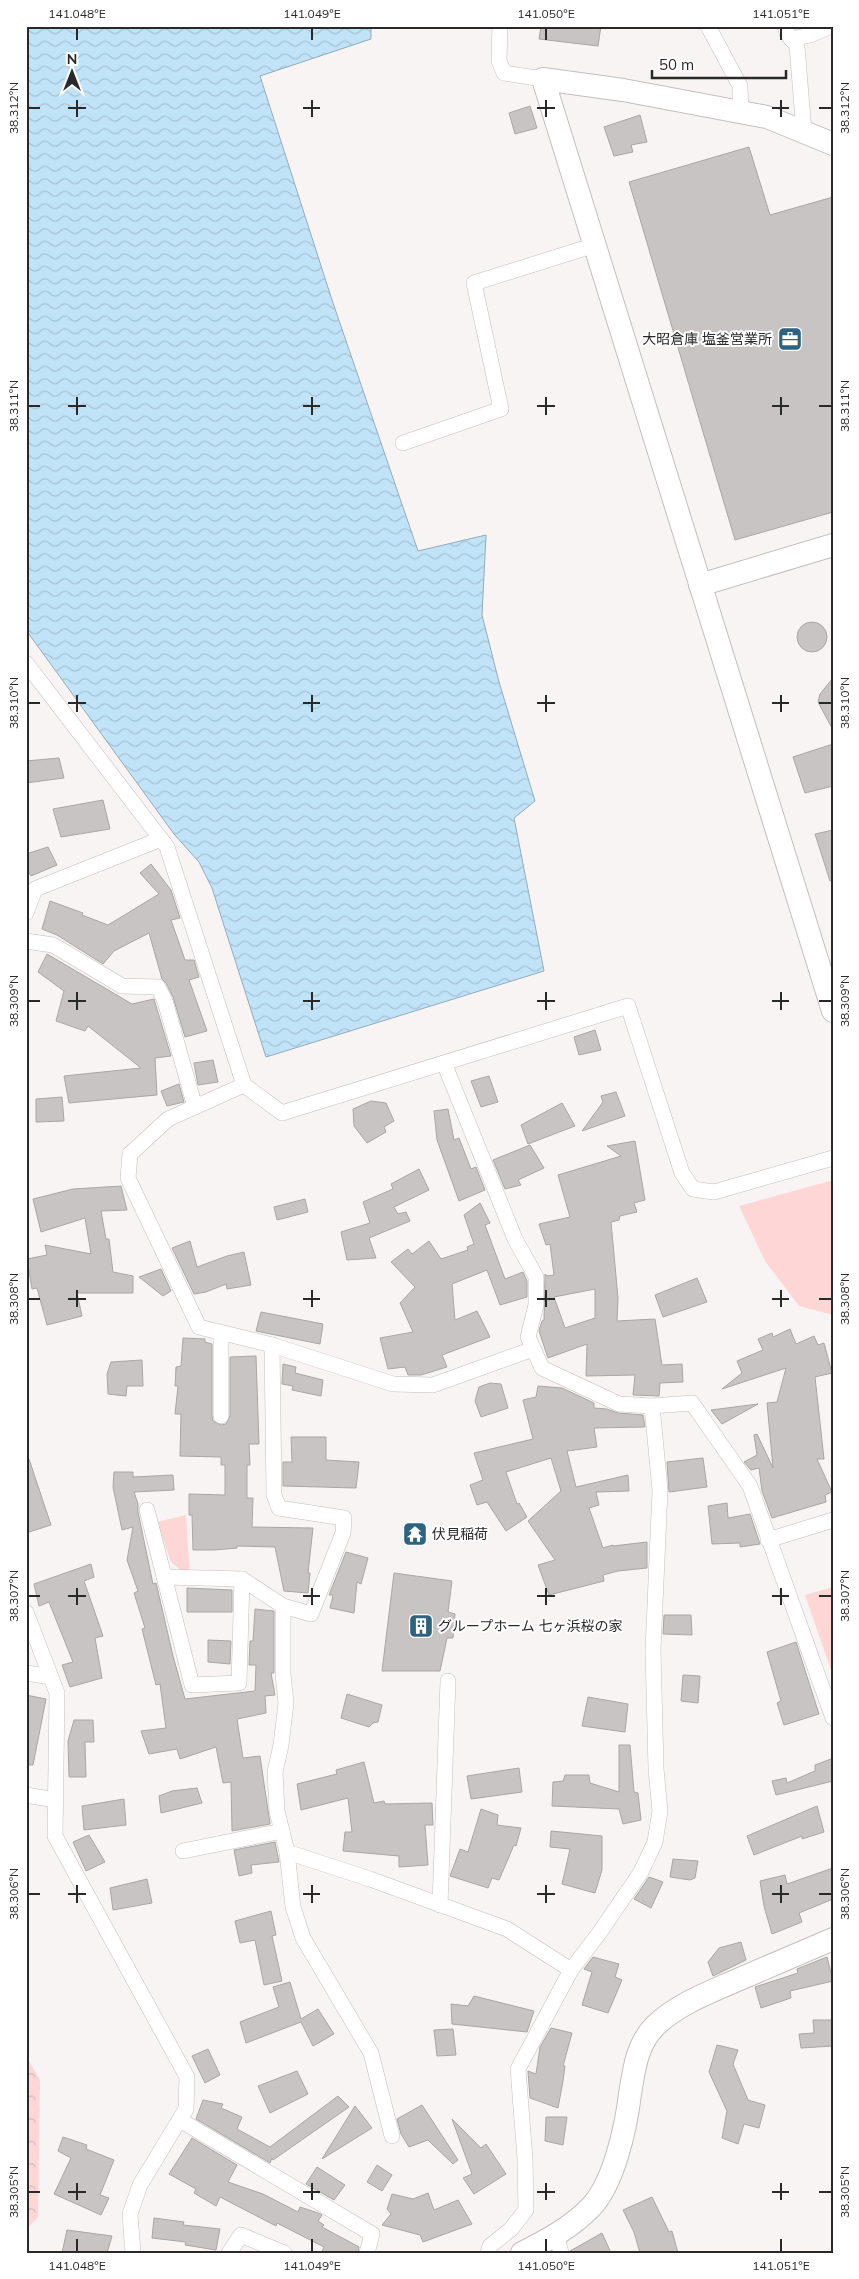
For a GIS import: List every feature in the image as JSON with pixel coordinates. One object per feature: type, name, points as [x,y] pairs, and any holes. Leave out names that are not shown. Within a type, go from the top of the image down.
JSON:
[{"type":"street","points":[[500,26],[499,61],[504,74],[623,90],[767,117],[833,144]]},
{"type":"street","points":[[708,26],[740,86],[741,112]]},
{"type":"street","points":[[788,32],[810,35],[831,26]]},
{"type":"street","points":[[788,32],[797,46],[804,132]]},
{"type":"street","points":[[544,79],[833,1011]]},
{"type":"street","points":[[403,443],[501,410],[474,283],[594,245]]},
{"type":"street","points":[[700,585],[833,545]]},
{"type":"street","points":[[26,663],[167,847],[244,1085],[282,1113],[628,1006],[682,1173],[693,1190],[714,1192],[833,1158]]},
{"type":"street","points":[[26,913],[35,889],[161,839]]},
{"type":"street","points":[[26,941],[53,945],[122,986],[158,987],[165,1000],[195,1107]]},
{"type":"street","points":[[444,1063],[515,1240],[536,1277],[536,1305],[528,1337],[542,1368],[619,1404],[652,1406],[692,1403],[750,1486],[833,1718]]},
{"type":"street","points":[[244,1085],[168,1119],[130,1154],[128,1178],[199,1327],[272,1345],[393,1384],[434,1385],[533,1349]]},
{"type":"street","points":[[221,1416],[222,1333]]},
{"type":"street","points":[[164,1577],[242,1579],[283,1606],[311,1614],[343,1533],[344,1518],[279,1508],[274,1494],[272,1345]]},
{"type":"street","points":[[488,2253],[490,2246],[511,2229],[526,2210],[525,2159],[518,2069],[571,1970],[600,1932],[640,1872],[655,1842],[660,1811],[656,1769],[653,1650],[660,1490],[652,1406]]},
{"type":"street","points":[[147,1510],[192,1685],[239,1683],[242,1579]]},
{"type":"street","points":[[768,1540],[833,1520]]},
{"type":"street","points":[[283,1606],[283,1674],[286,1702],[281,1744],[275,1772],[277,1811],[287,1852],[293,1907],[303,1938],[371,2053],[385,2116],[392,2136]]},
{"type":"street","points":[[26,1612],[57,1693],[55,1836],[187,2077],[186,2109],[140,2185],[130,2214],[133,2253]]},
{"type":"street","points":[[26,1673],[51,1677]]},
{"type":"street","points":[[440,1905],[448,1681]]},
{"type":"street","points":[[26,1795],[56,1800]]},
{"type":"street","points":[[184,1851],[282,1831]]},
{"type":"street","points":[[287,1852],[507,1929],[571,1970]]},
{"type":"street","points":[[522,2253],[559,2244],[600,2196],[620,2149],[626,2126],[634,2066],[641,2045],[655,2025],[678,2008],[705,1994],[833,1939]]},
{"type":"street","points":[[180,2120],[372,2234],[367,2253]]},
{"type":"street","points":[[229,2253],[241,2235],[284,2253]]},
{"type":"green space","points":[[833,1180],[833,1315],[799,1306],[765,1261],[739,1206]]},
{"type":"green space","points":[[186,1515],[190,1578],[171,1562],[157,1522]]},
{"type":"green space","points":[[833,1587],[833,1676],[805,1595]]},
{"type":"green space","points":[[26,2056],[40,2080],[38,2217],[26,2230]]},
{"type":"water","points":[[26,26],[371,26],[371,39],[260,76],[332,300],[418,551],[486,535],[482,615],[499,682],[535,801],[514,818],[544,971],[266,1057],[212,888],[199,862],[174,834],[26,630]]},
{"type":"building","points":[[541,26],[601,26],[598,46],[539,39]]},
{"type":"building","points":[[530,106],[537,128],[515,134],[509,113]]},
{"type":"building","points":[[640,115],[647,142],[631,145],[633,152],[614,156],[604,127]]},
{"type":"building","points":[[749,147],[770,215],[833,197],[833,512],[735,540],[629,182]]},
{"type":"building","points":[[812,622],[823,626],[827,637],[823,648],[812,652],[801,648],[797,637],[801,626]]},
{"type":"building","points":[[833,678],[833,730],[818,702],[820,694]]},
{"type":"building","points":[[833,744],[833,786],[805,793],[793,757]]},
{"type":"building","points":[[59,758],[64,778],[26,783],[26,761]]},
{"type":"building","points":[[103,800],[110,829],[61,837],[53,809]]},
{"type":"building","points":[[833,830],[833,880],[830,881],[815,834]]},
{"type":"building","points":[[48,847],[57,865],[31,876],[26,868],[26,854]]},
{"type":"building","points":[[151,864],[171,890],[180,918],[171,920],[185,960],[194,960],[199,977],[189,980],[207,1031],[185,1037],[173,997],[162,979],[149,933],[114,951],[103,964],[57,935],[42,929],[50,901],[83,913],[82,915],[108,925],[159,894],[140,873]]},
{"type":"building","points":[[47,954],[132,1004],[154,999],[171,1056],[155,1058],[157,1095],[69,1103],[64,1076],[141,1068],[88,1026],[85,1031],[56,1021],[64,991],[38,972]]},
{"type":"building","points":[[595,1030],[601,1050],[579,1055],[574,1037]]},
{"type":"building","points":[[213,1060],[218,1082],[198,1085],[194,1063]]},
{"type":"building","points":[[489,1076],[498,1102],[481,1107],[471,1081]]},
{"type":"building","points":[[179,1084],[184,1102],[167,1106],[161,1091]]},
{"type":"building","points":[[616,1092],[625,1116],[582,1131],[603,1102],[601,1096]]},
{"type":"building","points":[[62,1097],[64,1121],[36,1122],[36,1099]]},
{"type":"building","points":[[371,1101],[386,1103],[394,1121],[384,1127],[386,1132],[367,1143],[354,1126],[353,1109]]},
{"type":"building","points":[[562,1103],[575,1126],[528,1144],[521,1125]]},
{"type":"building","points":[[448,1109],[454,1140],[459,1138],[471,1169],[476,1167],[485,1190],[459,1201],[437,1140],[434,1111]]},
{"type":"building","points":[[635,1141],[645,1200],[634,1203],[637,1212],[620,1216],[619,1220],[611,1222],[618,1298],[617,1321],[655,1319],[662,1365],[682,1364],[683,1382],[660,1383],[659,1396],[633,1395],[635,1375],[586,1376],[587,1344],[548,1358],[539,1331],[544,1320],[545,1274],[547,1276],[554,1275],[550,1244],[546,1245],[539,1224],[570,1217],[558,1175],[621,1156],[607,1146]],"holes":[[[595,1289],[595,1318],[565,1328],[554,1297]]]},
{"type":"building","points":[[530,1145],[544,1168],[518,1180],[521,1185],[505,1189],[493,1160]]},
{"type":"building","points":[[419,1169],[429,1190],[394,1207],[398,1214],[406,1212],[410,1221],[369,1238],[376,1258],[347,1260],[341,1232],[370,1223],[363,1202],[393,1189],[391,1184]]},
{"type":"building","points":[[121,1186],[127,1210],[101,1211],[106,1239],[109,1239],[113,1272],[133,1276],[133,1293],[77,1293],[82,1316],[47,1325],[37,1288],[32,1289],[27,1259],[47,1255],[45,1245],[91,1254],[85,1218],[41,1232],[33,1199],[73,1189]]},
{"type":"building","points":[[305,1199],[308,1212],[277,1220],[274,1207]]},
{"type":"building","points":[[480,1203],[490,1223],[485,1225],[505,1279],[523,1272],[527,1281],[527,1297],[500,1305],[487,1270],[452,1284],[455,1320],[477,1311],[490,1337],[442,1355],[447,1367],[421,1375],[408,1375],[405,1367],[388,1369],[380,1338],[413,1332],[400,1303],[415,1287],[391,1262],[408,1249],[412,1254],[429,1241],[441,1259],[468,1250],[467,1247],[474,1244],[464,1215]]},
{"type":"building","points":[[190,1241],[197,1267],[244,1252],[251,1285],[227,1289],[226,1284],[206,1292],[194,1294],[172,1248]]},
{"type":"building","points":[[161,1269],[171,1291],[163,1296],[139,1277]]},
{"type":"building","points":[[697,1278],[707,1302],[663,1317],[655,1295]]},
{"type":"building","points":[[261,1312],[323,1324],[320,1344],[256,1331]]},
{"type":"building","points":[[790,1329],[796,1344],[814,1336],[818,1345],[824,1343],[832,1373],[815,1377],[824,1459],[817,1459],[832,1492],[825,1495],[826,1502],[772,1518],[762,1491],[759,1468],[751,1470],[744,1462],[757,1455],[754,1435],[757,1434],[773,1468],[767,1403],[777,1402],[786,1368],[722,1389],[742,1373],[737,1361],[763,1350],[758,1339],[772,1333],[773,1337]]},
{"type":"building","points":[[183,1338],[205,1339],[205,1342],[212,1344],[212,1416],[213,1421],[221,1425],[226,1424],[230,1416],[230,1357],[256,1356],[259,1444],[249,1444],[250,1465],[247,1465],[247,1498],[253,1498],[252,1527],[313,1528],[308,1573],[310,1573],[308,1593],[284,1591],[275,1547],[237,1546],[237,1548],[193,1550],[189,1494],[225,1495],[225,1465],[221,1465],[221,1457],[180,1456],[181,1414],[175,1414],[178,1386],[175,1386],[176,1367],[181,1366]]},
{"type":"building","points":[[142,1360],[143,1386],[127,1386],[126,1396],[108,1394],[107,1374],[111,1362]]},
{"type":"building","points":[[283,1364],[296,1367],[295,1373],[323,1380],[321,1396],[292,1390],[293,1386],[282,1384]]},
{"type":"building","points":[[490,1383],[501,1384],[508,1408],[481,1417],[475,1401],[479,1387]]},
{"type":"building","points":[[538,1386],[562,1388],[594,1403],[594,1408],[607,1409],[618,1413],[643,1415],[645,1427],[594,1428],[597,1447],[567,1451],[576,1487],[628,1475],[629,1491],[596,1492],[599,1505],[589,1508],[603,1548],[613,1545],[647,1542],[647,1568],[618,1571],[603,1575],[604,1581],[549,1595],[538,1565],[555,1560],[528,1521],[561,1491],[551,1458],[506,1472],[517,1504],[519,1503],[527,1517],[506,1531],[487,1502],[477,1505],[470,1485],[483,1480],[474,1453],[533,1439],[523,1400],[536,1397]]},
{"type":"building","points":[[758,1404],[722,1424],[711,1410]]},
{"type":"building","points":[[291,1437],[326,1437],[326,1460],[359,1462],[356,1488],[283,1486],[283,1462],[292,1462]]},
{"type":"building","points":[[703,1458],[707,1487],[669,1492],[667,1462]]},
{"type":"building","points":[[29,1459],[51,1525],[26,1533],[26,1460]]},
{"type":"building","points":[[114,1472],[133,1472],[133,1477],[173,1475],[174,1490],[134,1492],[153,1584],[156,1583],[185,1699],[255,1691],[256,1665],[249,1665],[250,1641],[253,1641],[255,1609],[274,1611],[274,1673],[271,1673],[275,1695],[265,1696],[266,1713],[237,1719],[243,1758],[260,1756],[270,1824],[232,1831],[231,1782],[223,1783],[216,1747],[180,1759],[177,1749],[149,1754],[141,1731],[166,1728],[160,1684],[156,1685],[142,1629],[145,1628],[134,1593],[138,1591],[127,1560],[133,1527],[122,1530],[113,1487]]},
{"type":"building","points":[[727,1503],[728,1518],[750,1514],[760,1544],[740,1547],[740,1543],[712,1544],[708,1506]]},
{"type":"building","points":[[346,1552],[368,1558],[361,1584],[357,1582],[354,1613],[330,1608],[333,1595],[329,1595]]},
{"type":"building","points":[[91,1564],[94,1577],[84,1581],[103,1636],[95,1638],[102,1678],[70,1687],[62,1665],[73,1662],[49,1602],[39,1606],[34,1584]]},
{"type":"building","name":"グループホーム 七ヶ浜桜の家","points":[[394,1573],[452,1581],[448,1612],[455,1614],[453,1638],[447,1638],[440,1671],[382,1671]]},
{"type":"building","points":[[187,1588],[232,1590],[232,1612],[187,1612]]},
{"type":"building","points":[[664,1615],[691,1615],[692,1635],[663,1634]]},
{"type":"building","points":[[208,1640],[231,1641],[230,1664],[208,1662]]},
{"type":"building","points":[[796,1642],[819,1714],[784,1725],[777,1703],[781,1701],[767,1652]]},
{"type":"building","points":[[683,1675],[700,1676],[698,1703],[681,1701]]},
{"type":"building","points":[[347,1694],[382,1705],[378,1722],[373,1723],[369,1727],[341,1718]]},
{"type":"building","points":[[26,1695],[46,1699],[33,1765],[26,1765]]},
{"type":"building","points":[[588,1697],[628,1704],[625,1732],[582,1726]]},
{"type":"building","points":[[74,1720],[93,1720],[94,1742],[85,1742],[86,1777],[69,1777],[68,1741]]},
{"type":"building","points":[[619,1745],[630,1745],[634,1792],[638,1793],[641,1820],[623,1824],[619,1809],[552,1806],[553,1782],[563,1781],[565,1775],[589,1775],[590,1783],[619,1792]]},
{"type":"building","points":[[831,1759],[833,1762],[833,1781],[776,1795],[772,1781],[786,1778],[787,1783],[815,1771],[815,1765]]},
{"type":"building","points":[[364,1762],[374,1803],[384,1801],[385,1804],[432,1803],[433,1825],[425,1825],[428,1865],[399,1867],[399,1856],[343,1851],[345,1832],[352,1832],[348,1798],[301,1810],[297,1784],[337,1774],[336,1770]]},
{"type":"building","points":[[519,1768],[522,1792],[471,1799],[467,1776]]},
{"type":"building","points":[[197,1788],[202,1803],[161,1813],[159,1796],[172,1791]]},
{"type":"building","points":[[124,1799],[126,1825],[84,1830],[82,1806]]},
{"type":"building","points":[[817,1806],[824,1832],[802,1839],[802,1836],[754,1855],[747,1836]]},
{"type":"building","points":[[481,1809],[498,1815],[497,1825],[521,1828],[516,1846],[514,1845],[499,1880],[492,1878],[488,1888],[450,1876],[460,1849],[468,1852]]},
{"type":"building","points":[[551,1831],[602,1836],[602,1870],[595,1893],[562,1884],[570,1849],[550,1847]]},
{"type":"building","points":[[89,1835],[105,1862],[86,1871],[73,1842]]},
{"type":"building","points":[[275,1842],[279,1862],[251,1865],[252,1873],[239,1876],[234,1850]]},
{"type":"building","points":[[673,1859],[698,1861],[695,1878],[690,1880],[670,1877]]},
{"type":"building","points":[[833,1868],[833,1899],[799,1913],[802,1922],[772,1934],[764,1906],[760,1881],[785,1875],[787,1884]]},
{"type":"building","points":[[649,1877],[663,1882],[651,1908],[634,1899]]},
{"type":"building","points":[[147,1879],[152,1903],[113,1910],[110,1888]]},
{"type":"building","points":[[271,1911],[276,1935],[272,1936],[282,1981],[264,1985],[255,1940],[240,1943],[235,1921]]},
{"type":"building","points":[[741,1942],[746,1960],[713,1976],[708,1962],[719,1948]]},
{"type":"building","points":[[593,1957],[619,1964],[615,1977],[622,1980],[608,2013],[582,2005],[592,1972],[584,1969]]},
{"type":"building","points":[[827,1957],[833,1981],[790,1991],[791,1998],[761,2008],[755,1987],[798,1973],[797,1969]]},
{"type":"building","points":[[290,1982],[301,2019],[318,2009],[334,2034],[313,2046],[301,2022],[246,2043],[240,2022],[279,2007],[273,1987]]},
{"type":"building","points":[[474,1996],[534,2011],[527,2032],[452,2024],[451,2004],[468,2006]]},
{"type":"building","points":[[813,2020],[833,2020],[833,2046],[801,2048],[799,2034],[814,2033]]},
{"type":"building","points":[[551,2028],[572,2033],[563,2066],[565,2066],[558,2108],[530,2098],[528,2071],[536,2074],[540,2047]]},
{"type":"building","points":[[453,2029],[456,2055],[437,2056],[434,2030]]},
{"type":"building","points":[[717,2045],[738,2050],[733,2064],[748,2100],[765,2105],[759,2128],[744,2124],[738,2144],[722,2138],[727,2111],[709,2072]]},
{"type":"building","points":[[208,2049],[220,2075],[205,2083],[192,2056]]},
{"type":"building","points":[[297,2071],[308,2094],[270,2113],[258,2086]]},
{"type":"building","points":[[338,2096],[349,2107],[273,2160],[272,2158],[270,2163],[196,2119],[203,2100],[223,2104],[221,2108],[242,2117],[237,2129],[270,2147]]},
{"type":"building","points":[[422,2105],[458,2160],[453,2164],[428,2140],[409,2147],[401,2134],[397,2119]]},
{"type":"building","points":[[355,2106],[372,2128],[322,2159]]},
{"type":"building","points":[[546,2117],[567,2117],[563,2145],[545,2141]]},
{"type":"building","points":[[452,2119],[481,2148],[486,2144],[506,2174],[474,2194],[463,2178],[472,2174]]},
{"type":"building","points":[[63,2137],[87,2145],[86,2149],[114,2160],[100,2195],[109,2198],[101,2215],[54,2194],[71,2158],[58,2151]]},
{"type":"building","points":[[192,2138],[237,2165],[228,2182],[263,2194],[298,2212],[300,2207],[322,2215],[318,2221],[324,2225],[322,2227],[359,2247],[358,2253],[321,2253],[324,2247],[277,2223],[276,2226],[220,2197],[216,2206],[194,2193],[196,2189],[169,2174]]},
{"type":"building","points":[[377,2165],[392,2175],[382,2191],[367,2182]]},
{"type":"building","points":[[317,2167],[345,2185],[334,2200],[306,2184]]},
{"type":"building","points":[[428,2193],[434,2210],[458,2200],[472,2224],[423,2242],[420,2235],[382,2225],[391,2214],[387,2209],[392,2194],[413,2199]]},
{"type":"building","points":[[652,2197],[669,2232],[672,2231],[678,2253],[640,2253],[634,2232],[623,2210]]},
{"type":"building","points":[[154,2218],[184,2222],[183,2225],[220,2229],[216,2250],[185,2245],[186,2242],[152,2238]]},
{"type":"building","points":[[67,2230],[112,2236],[107,2253],[62,2253]]},
{"type":"building","points":[[602,2233],[611,2253],[570,2253],[570,2251]]},
{"type":"place","name":"大昭倉庫 塩釜営業所","points":[[790,339]]},
{"type":"place","name":"伏見稲荷","points":[[415,1534]]},
{"type":"place","name":"グループホーム 七ヶ浜桜の家","points":[[421,1626]]}]
